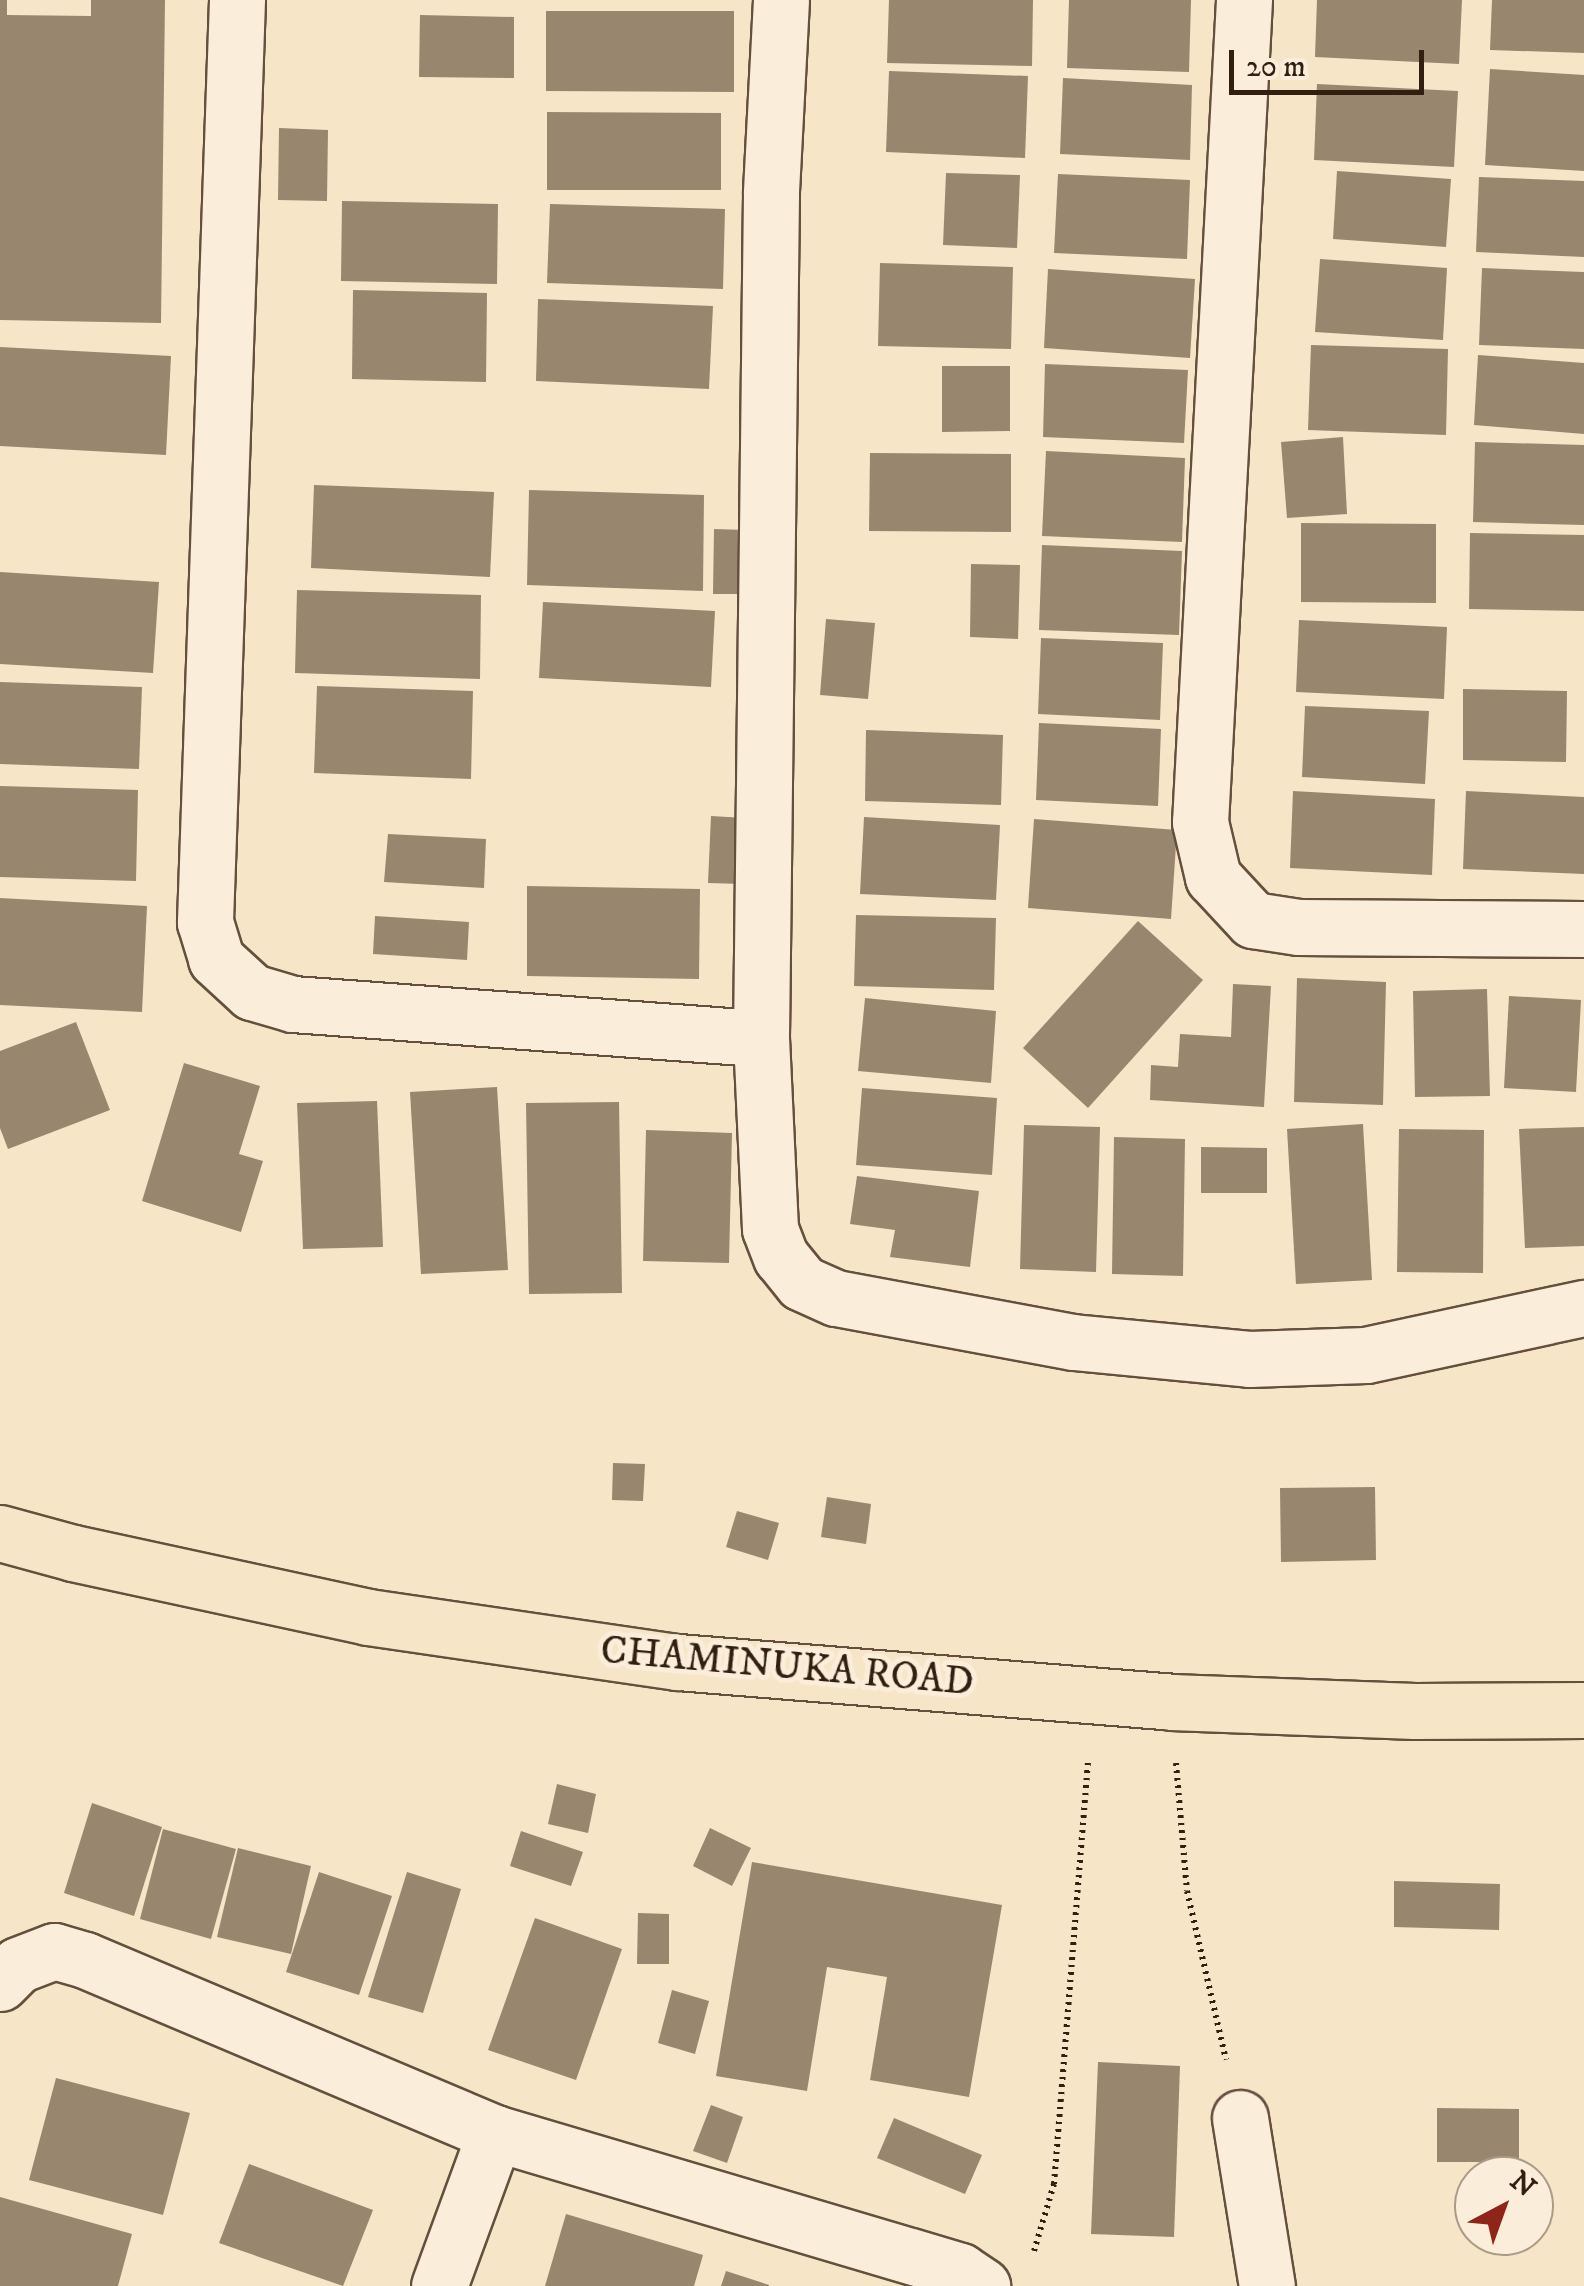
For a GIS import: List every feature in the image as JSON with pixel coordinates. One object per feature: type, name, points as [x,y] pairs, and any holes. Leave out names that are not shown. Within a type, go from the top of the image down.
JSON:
[{"type":"main road","name":"CHAMINUKA ROAD","points":[[0,1533],[73,1553],[368,1616],[639,1657],[1170,1702],[1415,1711],[1584,1710]]},
{"type":"street","points":[[237,0],[205,922],[216,959],[252,992],[292,1004],[761,1038]]},
{"type":"street","points":[[781,0],[771,194],[761,1038],[770,1229],[781,1257],[802,1283],[836,1298],[1074,1342],[1249,1359],[1366,1355],[1584,1308]]},
{"type":"street","points":[[1244,0],[1200,822],[1214,878],[1253,920],[1298,927],[1584,930]]},
{"type":"street","points":[[0,1983],[18,1964],[54,1951],[70,1955],[494,2133],[960,2272],[1005,2278]]},
{"type":"street","points":[[1240,2118],[1268,2286]]},
{"type":"street","points":[[439,2286],[494,2133]]},
{"type":"path","points":[[1005,2278],[1054,2184],[1093,1693]]},
{"type":"path","points":[[1170,1702],[1187,1890],[1240,2118]]},
{"type":"building","points":[[0,0],[7,0],[7,15],[91,16],[91,0],[165,0],[161,323],[0,320]]},
{"type":"building","points":[[889,0],[1033,0],[1032,66],[887,63]]},
{"type":"building","points":[[1069,0],[1191,0],[1189,72],[1067,68]]},
{"type":"building","points":[[1317,0],[1462,0],[1459,64],[1315,57]]},
{"type":"building","points":[[1492,0],[1584,0],[1584,53],[1490,50]]},
{"type":"building","points":[[546,11],[734,11],[734,92],[546,91]]},
{"type":"building","points":[[420,15],[514,17],[514,78],[419,77]]},
{"type":"building","points":[[1490,69],[1584,75],[1584,171],[1485,165]]},
{"type":"building","points":[[889,71],[1028,76],[1025,158],[886,152]]},
{"type":"building","points":[[1063,78],[1192,85],[1190,160],[1060,154]]},
{"type":"building","points":[[1317,84],[1458,91],[1454,167],[1314,160]]},
{"type":"building","points":[[547,112],[721,113],[721,190],[547,190]]},
{"type":"building","points":[[279,128],[328,130],[327,201],[278,200]]},
{"type":"building","points":[[1337,171],[1451,179],[1446,247],[1333,239]]},
{"type":"building","points":[[946,173],[1020,175],[1017,248],[943,245]]},
{"type":"building","points":[[1058,174],[1190,180],[1187,259],[1054,253]]},
{"type":"building","points":[[1479,177],[1584,181],[1584,257],[1476,252]]},
{"type":"building","points":[[342,201],[498,204],[497,284],[341,281]]},
{"type":"building","points":[[550,204],[725,209],[723,289],[547,283]]},
{"type":"building","points":[[1320,259],[1447,268],[1443,340],[1315,332]]},
{"type":"building","points":[[880,263],[1013,267],[1011,349],[878,346]]},
{"type":"building","points":[[1482,268],[1584,272],[1584,349],[1479,345]]},
{"type":"building","points":[[1048,269],[1195,279],[1190,358],[1044,348]]},
{"type":"building","points":[[353,290],[487,293],[486,382],[352,379]]},
{"type":"building","points":[[538,299],[713,306],[709,389],[536,381]]},
{"type":"building","points":[[1311,345],[1448,349],[1446,435],[1308,430]]},
{"type":"building","points":[[0,347],[171,356],[166,455],[0,446]]},
{"type":"building","points":[[1478,355],[1584,363],[1584,434],[1474,425]]},
{"type":"building","points":[[1045,364],[1188,370],[1184,443],[1043,437]]},
{"type":"building","points":[[942,366],[1010,366],[1010,431],[942,432]]},
{"type":"building","points":[[1343,437],[1347,514],[1287,518],[1281,442]]},
{"type":"building","points":[[1475,442],[1584,445],[1584,525],[1473,522]]},
{"type":"building","points":[[1046,451],[1185,458],[1182,542],[1042,536]]},
{"type":"building","points":[[870,453],[1011,454],[1011,532],[869,531]]},
{"type":"building","points":[[314,485],[494,492],[490,577],[311,568]]},
{"type":"building","points":[[529,490],[704,495],[703,591],[527,585]]},
{"type":"building","points":[[1301,523],[1436,524],[1436,603],[1301,602]]},
{"type":"building","points":[[714,529],[747,530],[748,594],[713,594]]},
{"type":"building","points":[[1470,533],[1584,535],[1584,611],[1469,609]]},
{"type":"building","points":[[1042,545],[1182,551],[1179,635],[1039,630]]},
{"type":"building","points":[[971,564],[1020,565],[1018,639],[970,637]]},
{"type":"building","points":[[0,572],[159,582],[153,673],[0,664]]},
{"type":"building","points":[[297,590],[481,595],[480,679],[295,673]]},
{"type":"building","points":[[543,602],[715,611],[711,687],[539,678]]},
{"type":"building","points":[[826,619],[875,623],[868,699],[820,695]]},
{"type":"building","points":[[1299,620],[1447,627],[1444,699],[1296,692]]},
{"type":"building","points":[[1041,638],[1163,643],[1160,720],[1038,714]]},
{"type":"building","points":[[0,682],[142,687],[139,769],[0,764]]},
{"type":"building","points":[[317,686],[473,691],[471,779],[314,773]]},
{"type":"building","points":[[1463,689],[1567,691],[1566,762],[1463,760]]},
{"type":"building","points":[[1305,706],[1429,711],[1425,784],[1302,777]]},
{"type":"building","points":[[1039,723],[1161,729],[1158,806],[1036,800]]},
{"type":"building","points":[[866,730],[1003,735],[1001,805],[865,801]]},
{"type":"building","points":[[0,786],[138,790],[136,881],[0,877]]},
{"type":"building","points":[[1293,791],[1435,799],[1432,875],[1290,868]]},
{"type":"building","points":[[1466,791],[1584,797],[1584,874],[1463,869]]},
{"type":"building","points":[[711,816],[745,818],[742,884],[708,883]]},
{"type":"building","points":[[864,817],[1000,825],[996,900],[860,894]]},
{"type":"building","points":[[1034,819],[1177,830],[1171,919],[1028,908]]},
{"type":"building","points":[[388,834],[486,839],[484,888],[384,882]]},
{"type":"building","points":[[527,886],[700,889],[699,979],[527,976]]},
{"type":"building","points":[[0,898],[147,906],[142,1012],[0,1005]]},
{"type":"building","points":[[856,915],[996,918],[994,990],[854,986]]},
{"type":"building","points":[[375,916],[469,922],[467,960],[373,954]]},
{"type":"building","points":[[1138,921],[1203,980],[1088,1108],[1023,1048]]},
{"type":"building","points":[[1297,978],[1386,982],[1383,1105],[1294,1102]]},
{"type":"building","points":[[1233,984],[1271,986],[1264,1107],[1150,1100],[1151,1065],[1178,1067],[1180,1034],[1231,1037]]},
{"type":"building","points":[[1487,989],[1490,1096],[1415,1097],[1413,991]]},
{"type":"building","points":[[1509,996],[1581,1000],[1576,1092],[1504,1088]]},
{"type":"building","points":[[865,998],[996,1011],[991,1083],[858,1071]]},
{"type":"building","points":[[76,1022],[110,1110],[8,1149],[0,1128],[0,1051]]},
{"type":"building","points":[[184,1063],[260,1086],[239,1154],[263,1161],[241,1232],[142,1201]]},
{"type":"building","points":[[497,1087],[508,1270],[421,1274],[410,1092]]},
{"type":"building","points":[[862,1088],[997,1098],[992,1175],[856,1165]]},
{"type":"building","points":[[377,1101],[383,1247],[303,1249],[297,1103]]},
{"type":"building","points":[[619,1102],[622,1293],[529,1294],[526,1103]]},
{"type":"building","points":[[1363,1124],[1372,1280],[1296,1284],[1287,1129]]},
{"type":"building","points":[[1024,1125],[1100,1127],[1096,1272],[1020,1269]]},
{"type":"building","points":[[1584,1127],[1584,1246],[1525,1248],[1519,1129]]},
{"type":"building","points":[[1399,1129],[1484,1130],[1483,1273],[1397,1272]]},
{"type":"building","points":[[646,1130],[732,1133],[729,1263],[643,1261]]},
{"type":"building","points":[[1114,1137],[1185,1139],[1183,1276],[1112,1274]]},
{"type":"building","points":[[1201,1147],[1267,1148],[1267,1193],[1201,1193]]},
{"type":"building","points":[[857,1176],[979,1191],[970,1267],[890,1257],[895,1230],[850,1224]]},
{"type":"building","points":[[613,1463],[645,1464],[643,1501],[612,1500]]},
{"type":"building","points":[[1375,1487],[1376,1560],[1281,1562],[1280,1488]]},
{"type":"building","points":[[827,1497],[871,1504],[866,1544],[821,1537]]},
{"type":"building","points":[[737,1511],[779,1523],[768,1560],[726,1547]]},
{"type":"building","points":[[557,1784],[596,1794],[588,1833],[548,1824]]},
{"type":"building","points":[[92,1803],[162,1827],[134,1916],[64,1893]]},
{"type":"building","points":[[710,1828],[751,1848],[732,1886],[693,1866]]},
{"type":"building","points":[[163,1829],[236,1849],[211,1939],[140,1919]]},
{"type":"building","points":[[521,1831],[583,1852],[571,1886],[510,1866]]},
{"type":"building","points":[[238,1848],[311,1866],[291,1954],[217,1937]]},
{"type":"building","points":[[752,1862],[1002,1905],[969,2097],[870,2080],[887,1977],[827,1967],[807,2091],[716,2076]]},
{"type":"building","points":[[319,1872],[392,1896],[359,1995],[286,1972]]},
{"type":"building","points":[[407,1872],[461,1889],[423,2013],[368,1997]]},
{"type":"building","points":[[1394,1881],[1500,1884],[1499,1930],[1394,1927]]},
{"type":"building","points":[[638,1913],[669,1914],[669,1964],[637,1964]]},
{"type":"building","points":[[535,1918],[622,1949],[576,2080],[488,2050]]},
{"type":"building","points":[[672,1990],[709,2001],[695,2054],[658,2043]]},
{"type":"building","points":[[1098,2062],[1180,2066],[1174,2237],[1091,2234]]},
{"type":"building","points":[[56,2078],[190,2113],[163,2215],[29,2180]]},
{"type":"building","points":[[711,2105],[743,2117],[727,2163],[693,2151]]},
{"type":"building","points":[[1437,2108],[1519,2109],[1519,2156],[1454,2156],[1454,2162],[1437,2162]]},
{"type":"building","points":[[894,2118],[982,2155],[965,2194],[877,2158]]},
{"type":"building","points":[[249,2164],[373,2210],[343,2286],[219,2243]]},
{"type":"building","points":[[0,2197],[132,2234],[118,2286],[0,2286]]},
{"type":"building","points":[[566,2214],[703,2255],[694,2286],[545,2286]]},
{"type":"building","points":[[726,2271],[769,2285],[769,2286],[721,2286]]}]
